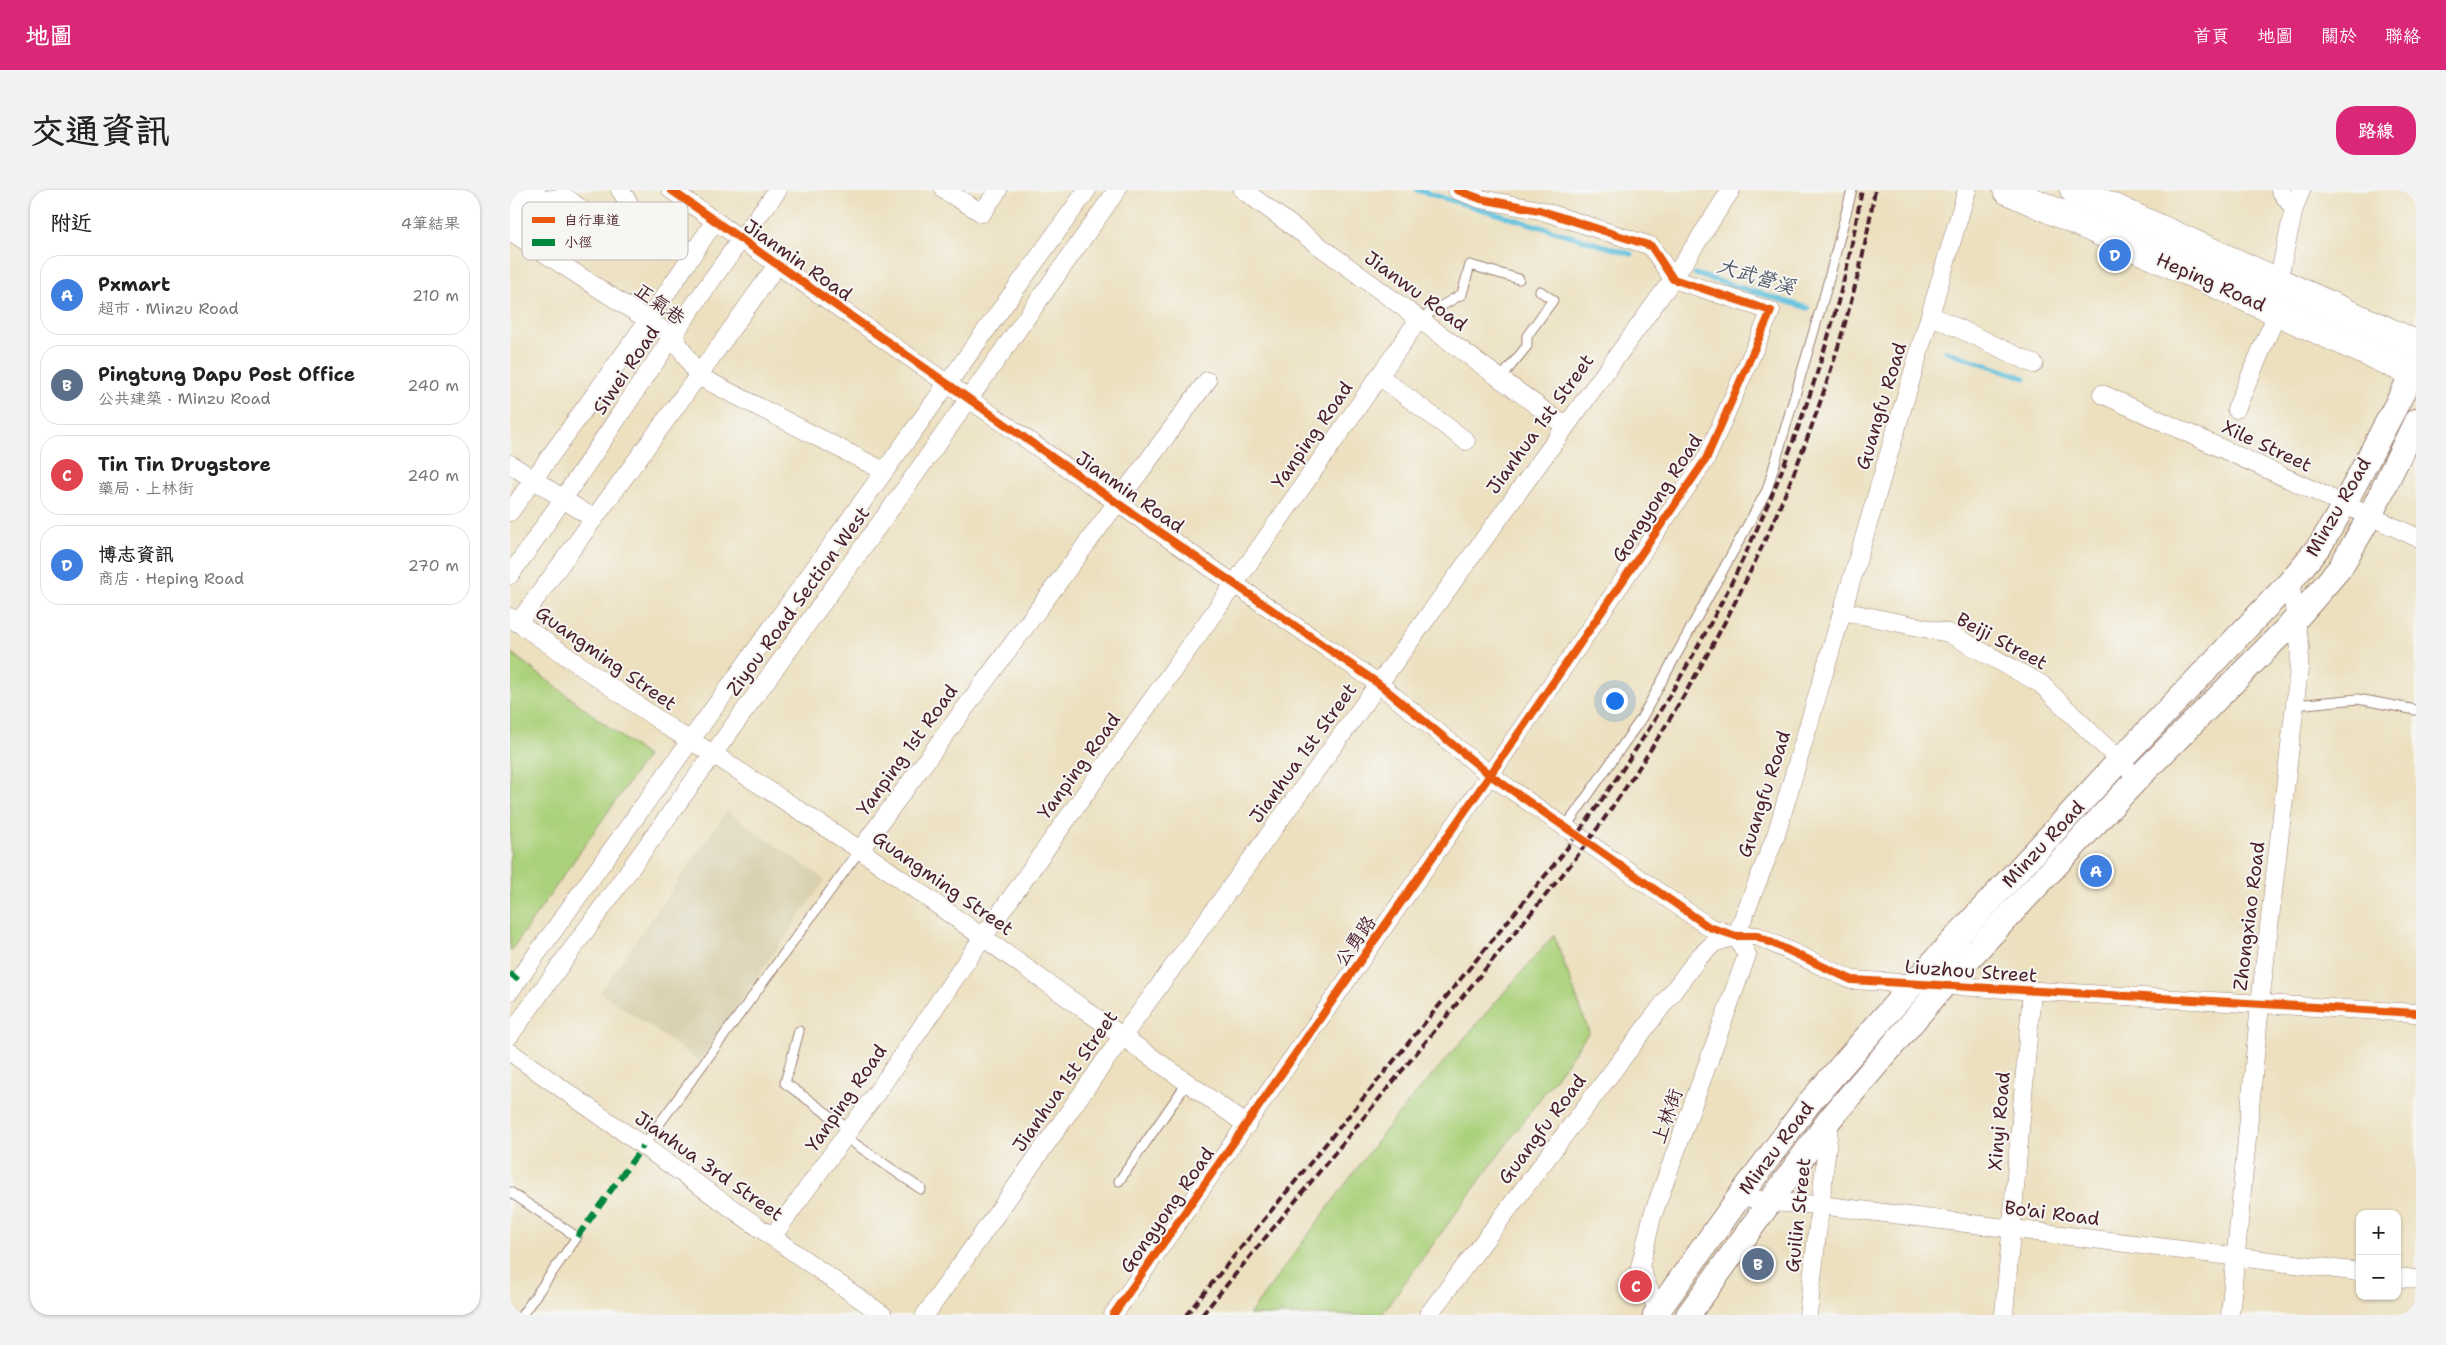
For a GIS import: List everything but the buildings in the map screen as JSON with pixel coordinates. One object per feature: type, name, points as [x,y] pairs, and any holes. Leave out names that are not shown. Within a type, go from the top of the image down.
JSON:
[{"type":"main road","name":"Heping Road","points":[[2007,190],[2278,312],[2415,371]]},
{"type":"main road","name":"Heping Road","points":[[2074,190],[2416,344]]},
{"type":"main road","points":[[510,220],[529,191]]},
{"type":"street","points":[[620,190],[628,202]]},
{"type":"street","name":"Jianmin Road","points":[[672,190],[776,265],[948,382],[1116,502],[1380,684],[1490,775],[1565,828]]},
{"type":"street","name":"Siwei Road","points":[[510,575],[564,500],[740,239],[778,190]]},
{"type":"street","points":[[944,190],[982,212],[998,190]]},
{"type":"street","name":"Ziyou Road Section West","points":[[510,991],[1087,190]]},
{"type":"street","name":"Ziyou Road Section West","points":[[510,1035],[1117,190]]},
{"type":"street","name":"Jianwu Road","points":[[1243,190],[1565,426]]},
{"type":"street","points":[[1457,190],[1482,199],[1539,210],[1651,246],[1673,279]]},
{"type":"street","name":"Jianhua 1st Street","points":[[925,1315],[1122,1037],[1673,279],[1731,190]]},
{"type":"street","name":"Guangfu Road","points":[[1428,1315],[1699,957],[1714,943],[1736,936],[1776,835],[1967,190]]},
{"type":"street","points":[[2280,190],[2294,209]]},
{"type":"street","points":[[2278,281],[2294,209],[2301,190]]},
{"type":"street","points":[[529,191],[540,201],[565,197],[572,202]]},
{"type":"street","name":"Siwei Road","points":[[510,512],[649,319],[715,221]]},
{"type":"street","name":"正氣巷","points":[[510,231],[522,239]]},
{"type":"street","name":"正氣巷","points":[[556,260],[674,336],[698,376]]},
{"type":"street","points":[[514,620],[594,519],[776,265]]},
{"type":"street","name":"Gongyong Road","points":[[1490,775],[1706,460],[1771,311],[1673,279]]},
{"type":"street","points":[[2236,409],[2278,312]]},
{"type":"street","points":[[1930,315],[2034,364]]},
{"type":"street","name":"Yanping Road","points":[[772,1237],[1235,583],[1419,319]]},
{"type":"street","name":"Minzu Road","points":[[1657,1313],[1809,1103],[1913,984],[2119,761],[2290,582],[2321,544],[2344,505],[2415,371]]},
{"type":"street","points":[[698,376],[884,471]]},
{"type":"street","points":[[1379,376],[1466,441]]},
{"type":"street","name":"Yanping 1st Road","points":[[860,850],[1116,502],[1207,382]]},
{"type":"street","name":"Xile Street","points":[[2102,394],[2416,537]]},
{"type":"street","name":"Minzu Road","points":[[1688,1315],[1830,1119],[1944,985],[2138,779],[2296,619],[2340,568],[2370,516],[2416,421]]},
{"type":"street","points":[[510,464],[594,519]]},
{"type":"street","name":"Zhongxiao Road","points":[[2230,1315],[2260,1004],[2300,647],[2290,582]]},
{"type":"street","name":"Beiji Street","points":[[1842,611],[1948,633],[2041,684],[2138,779]]},
{"type":"street","name":"Guangming Street","points":[[514,620],[690,741],[860,850],[1247,1125]]},
{"type":"street","name":"公勇路","points":[[1247,1125],[1490,775]]},
{"type":"street","name":"Liuzhou Street","points":[[1565,828],[1709,927],[1736,936],[1757,936],[1852,980],[2416,1013]]},
{"type":"street","name":"上林街","points":[[1657,1313],[1640,1267],[1652,1218],[1747,955],[1736,936]]},
{"type":"street","name":"Xinyi Road","points":[[2004,1315],[2032,991]]},
{"type":"street","name":"Jianhua 3rd Street","points":[[510,1052],[882,1315]]},
{"type":"street","name":"Guilin Street","points":[[1808,1315],[1830,1119]]},
{"type":"street","name":"Gongyong Road","points":[[1113,1315],[1247,1125]]},
{"type":"street","name":"Bo'ai Road","points":[[1740,1196],[1770,1202],[1820,1205],[2356,1272]]},
{"type":"street","points":[[2401,1277],[2416,1279]]},
{"type":"lane","points":[[1565,828],[1641,718],[1767,490],[1826,290],[1852,190]]},
{"type":"lane","points":[[1419,319],[1462,294],[1470,265],[1519,279]]},
{"type":"lane","points":[[1500,379],[1527,346],[1527,336],[1553,300],[1540,291]]},
{"type":"lane","points":[[2294,706],[2358,699],[2416,710]]},
{"type":"lane","name":"Yanping 1st Road","points":[[643,1146],[860,850]]},
{"type":"lane","points":[[799,1031],[785,1083],[921,1189]]},
{"type":"lane","points":[[1119,1181],[1186,1083]]},
{"type":"lane","points":[[510,1192],[577,1237],[522,1315]]},
{"type":"shaded area","points":[[727,811],[825,880],[699,1061],[600,992]]},
{"type":"green space","points":[[510,652],[647,756],[510,952]]},
{"type":"green space","points":[[1554,935],[1589,1032],[1381,1315],[1249,1315],[1389,1125]]},
{"type":"waterway","name":"大武營溪","points":[[1417,190],[1631,254]]},
{"type":"waterway","name":"大武營溪","points":[[1695,274],[1808,308]]},
{"type":"waterway","name":"大武營溪","points":[[1946,351],[2025,378]]},
{"type":"railway","points":[[1186,1315],[1562,855],[1610,788],[1654,721],[1694,653],[1731,583],[1765,511],[1794,438],[1821,362],[1843,283],[1862,190]]},
{"type":"railway","points":[[1202,1315],[1572,863],[1619,797],[1663,729],[1704,660],[1742,588],[1776,515],[1806,441],[1833,364],[1855,286],[1875,190]]},
{"type":"marked path","points":[[510,973],[518,980]]},
{"type":"marked path","points":[[577,1237],[643,1146]]},
{"type":"cycle path","points":[[671,190],[1379,684],[1490,775],[1709,927],[1736,936],[1757,936],[1852,980],[2416,1013]]},
{"type":"cycle path","points":[[1113,1315],[1490,775],[1706,459],[1771,311],[1673,279],[1651,246],[1539,210],[1481,199],[1457,190]]},
{"type":"place","name":"博志資訊","points":[[2115,255]]},
{"type":"place","name":"Pxmart","points":[[2096,871]]},
{"type":"place","name":"Pingtung Dapu Post Office","points":[[1758,1264]]},
{"type":"place","name":"Tin Tin Drugstore","points":[[1636,1286]]}]
